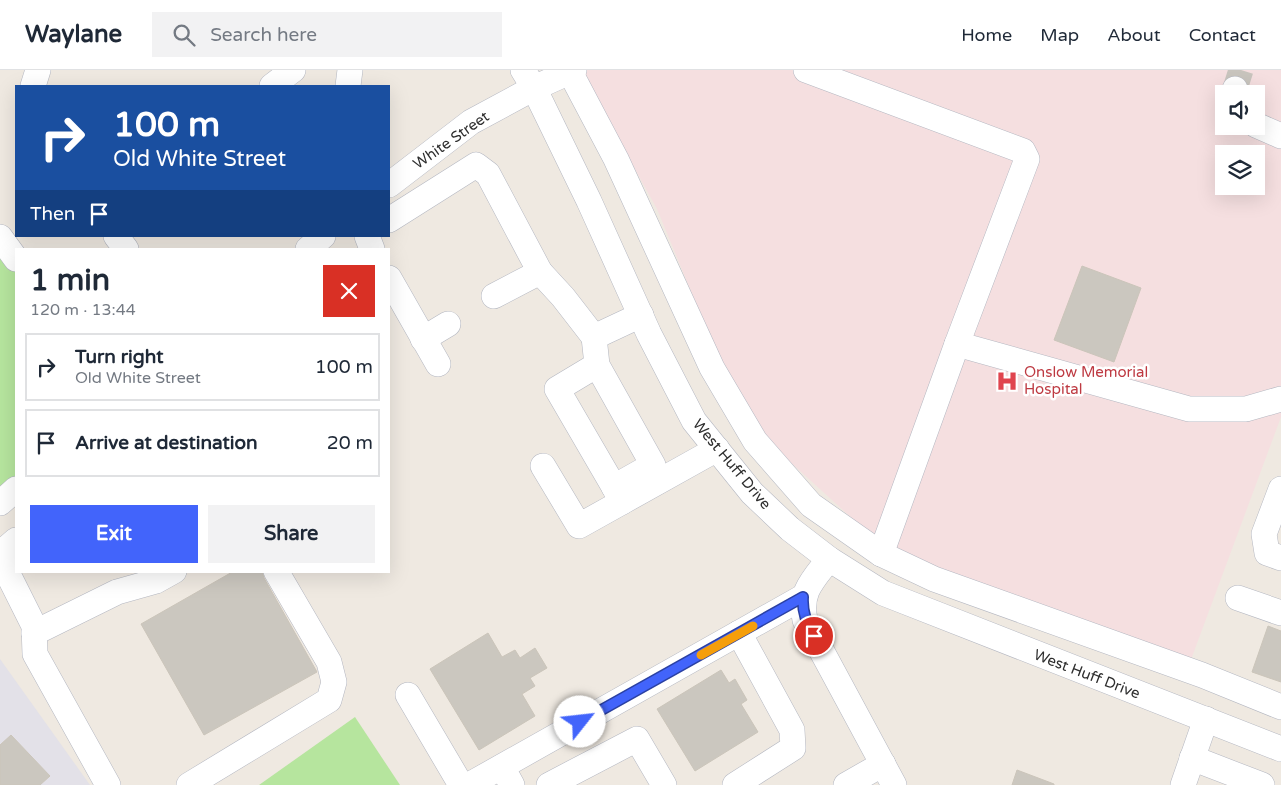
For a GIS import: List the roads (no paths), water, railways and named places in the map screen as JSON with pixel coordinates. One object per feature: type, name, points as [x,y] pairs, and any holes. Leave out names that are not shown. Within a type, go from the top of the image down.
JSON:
[{"type":"street","points":[[33,85],[38,70]]},
{"type":"street","points":[[273,85],[292,70]]},
{"type":"street","points":[[348,85],[350,70]]},
{"type":"street","points":[[806,70],[1023,151],[1027,159],[957,344],[881,554]]},
{"type":"street","points":[[571,71],[616,159],[712,368],[755,441],[811,505],[881,554],[934,579],[1202,675],[1281,708]]},
{"type":"street","name":"White Street","points":[[390,184],[528,79],[571,71]]},
{"type":"street","name":"West Huff Drive","points":[[528,79],[589,201],[641,316],[694,421],[752,493],[790,528],[829,559],[883,593],[1281,749]]},
{"type":"street","points":[[1265,129],[1281,136]]},
{"type":"street","points":[[394,208],[476,165],[488,174],[540,272],[563,297],[594,337],[597,365],[653,465],[579,526],[543,466]]},
{"type":"street","points":[[0,237],[15,258]]},
{"type":"street","points":[[117,237],[125,248]]},
{"type":"street","points":[[309,248],[322,237]]},
{"type":"street","points":[[494,296],[540,272]]},
{"type":"street","points":[[390,280],[438,364]]},
{"type":"street","points":[[594,337],[641,316]]},
{"type":"street","points":[[423,339],[448,324]]},
{"type":"street","points":[[957,344],[1189,409],[1246,408],[1281,399]]},
{"type":"street","points":[[597,365],[557,389],[618,494]]},
{"type":"street","points":[[618,494],[717,449]]},
{"type":"street","points":[[1281,489],[1264,534],[1267,553],[1281,558]]},
{"type":"street","points":[[0,503],[15,490]]},
{"type":"street","points":[[6,548],[10,578],[34,626],[35,654],[108,785]]},
{"type":"street","points":[[469,785],[507,776],[580,722],[803,597],[829,559]]},
{"type":"street","points":[[34,634],[117,592],[156,581],[170,573]]},
{"type":"street","points":[[189,785],[329,700],[334,682],[329,662],[277,573]]},
{"type":"street","points":[[803,597],[805,620],[889,775],[846,785]]},
{"type":"street","points":[[1238,598],[1281,613]]},
{"type":"street","points":[[735,785],[793,748],[792,730],[739,633]]},
{"type":"street","points":[[408,695],[461,785]]},
{"type":"street","points":[[1183,785],[1206,719]]},
{"type":"street","points":[[580,722],[598,758]]},
{"type":"street","points":[[549,785],[637,739],[664,785]]},
{"type":"street","points":[[1192,758],[1262,785]]},
{"type":"tunnel","points":[[1236,85],[1241,70]]},
{"type":"place","name":"Onslow Memorial Hospital","points":[[1007,381]]}]
